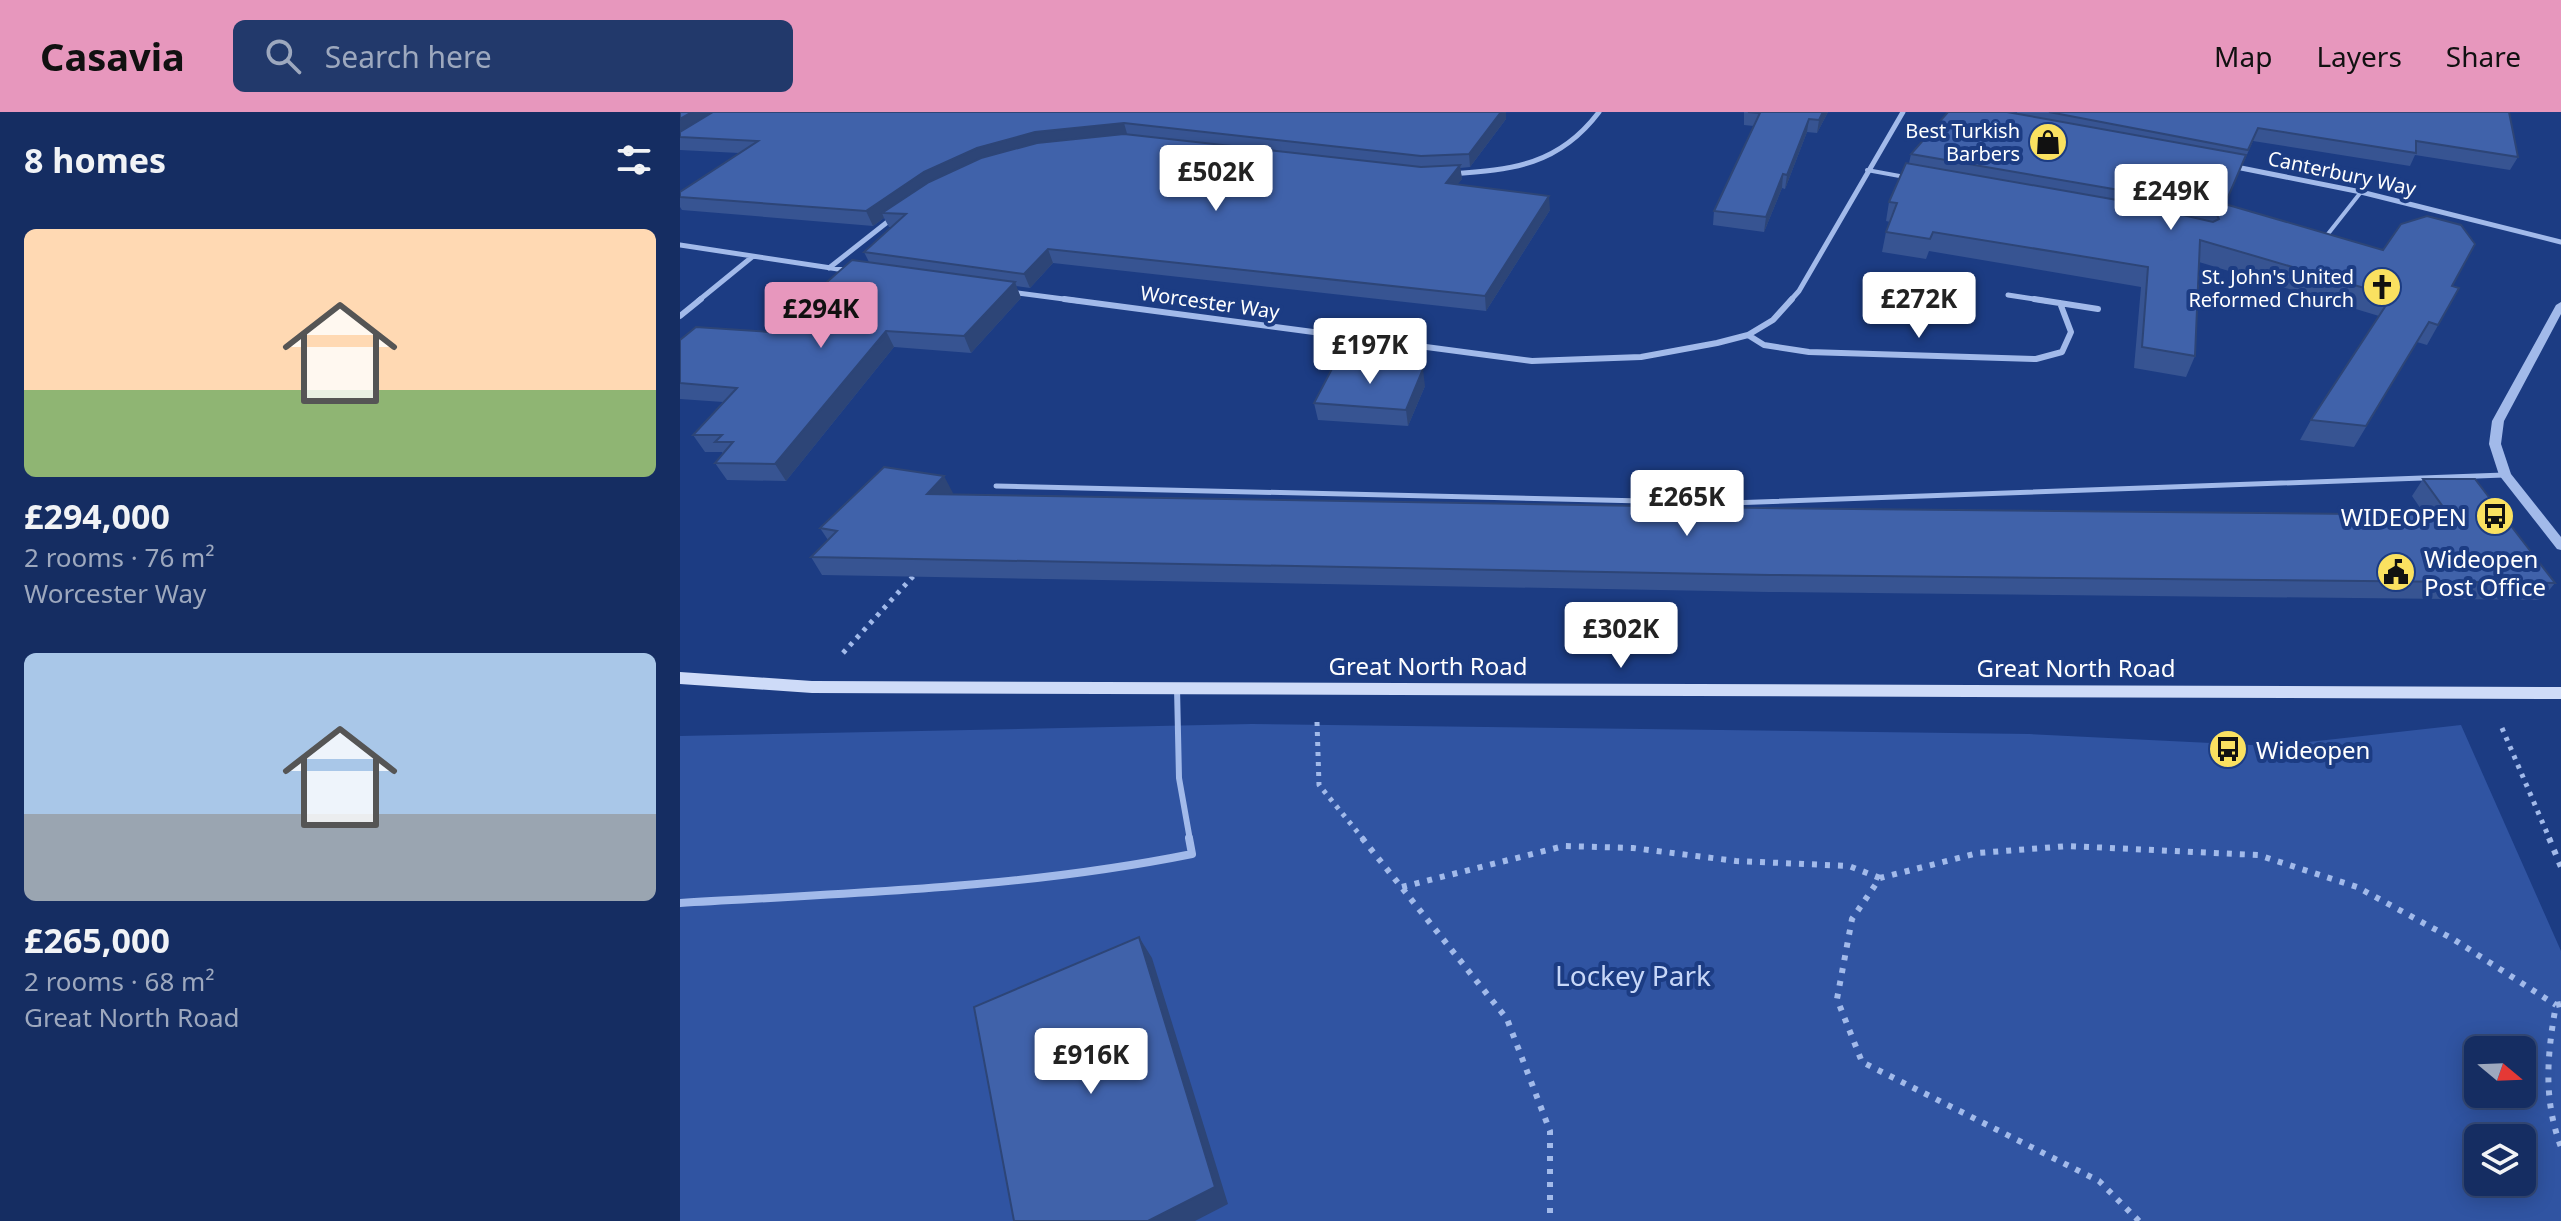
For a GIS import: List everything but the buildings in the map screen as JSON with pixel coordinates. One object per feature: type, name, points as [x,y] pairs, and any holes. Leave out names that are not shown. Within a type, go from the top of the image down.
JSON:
[{"type":"main road","name":"Great North Road","points":[[680,678],[812,687],[2561,693]]},
{"type":"street","points":[[1438,175],[1510,171],[1570,147],[1599,112]]},
{"type":"street","name":"Worcester Way","points":[[1001,290],[1532,361],[1641,357],[1748,335],[1773,320],[1799,291],[1903,112]]},
{"type":"street","name":"Canterbury Way","points":[[2225,164],[2361,192],[2561,242]]},
{"type":"street","points":[[829,268],[897,215]]},
{"type":"street","points":[[680,245],[861,272]]},
{"type":"street","points":[[680,316],[752,257]]},
{"type":"street","points":[[2008,295],[2098,309]]},
{"type":"street","points":[[1748,335],[1764,345],[1809,352],[2036,359],[2062,352],[2071,332],[2060,303]]},
{"type":"street","points":[[2561,305],[2498,421],[2495,444],[2505,475],[2561,546]]},
{"type":"lane","points":[[1867,170],[1913,178]]},
{"type":"lane","points":[[2319,245],[2361,192]]},
{"type":"lane","points":[[996,486],[1730,503],[2505,475]]},
{"type":"lane","points":[[680,903],[960,886],[1121,871],[1192,854],[1179,778],[1177,688]]},
{"type":"path","points":[[812,687],[925,564]]},
{"type":"path","points":[[1316,689],[1319,785],[1507,1019],[1550,1131],[1550,1221]]},
{"type":"path","points":[[2487,692],[2561,867]]},
{"type":"path","points":[[1402,887],[1564,846],[1633,848],[1736,861],[1849,866],[1880,878],[1978,853],[2068,846],[2258,855],[2357,887],[2453,939],[2559,1005],[2548,1049],[2546,1109],[2561,1147]]},
{"type":"path","points":[[1880,878],[1852,919],[1837,999],[1862,1062],[2099,1181],[2139,1221]]},
{"type":"green space","name":"Lockey Park","points":[[1252,724],[2029,734],[2272,746],[2461,725],[2561,951],[2561,1221],[680,1221],[680,736]]},
{"type":"place","name":"Best Turkish Barbers","points":[[2048,142]]},
{"type":"place","name":"St. John's United Reformed Church","points":[[2382,287]]},
{"type":"place","name":"WIDEOPEN","points":[[2495,516]]},
{"type":"place","name":"Wideopen Post Office","points":[[2396,572]]},
{"type":"place","name":"Wideopen","points":[[2228,749]]}]
